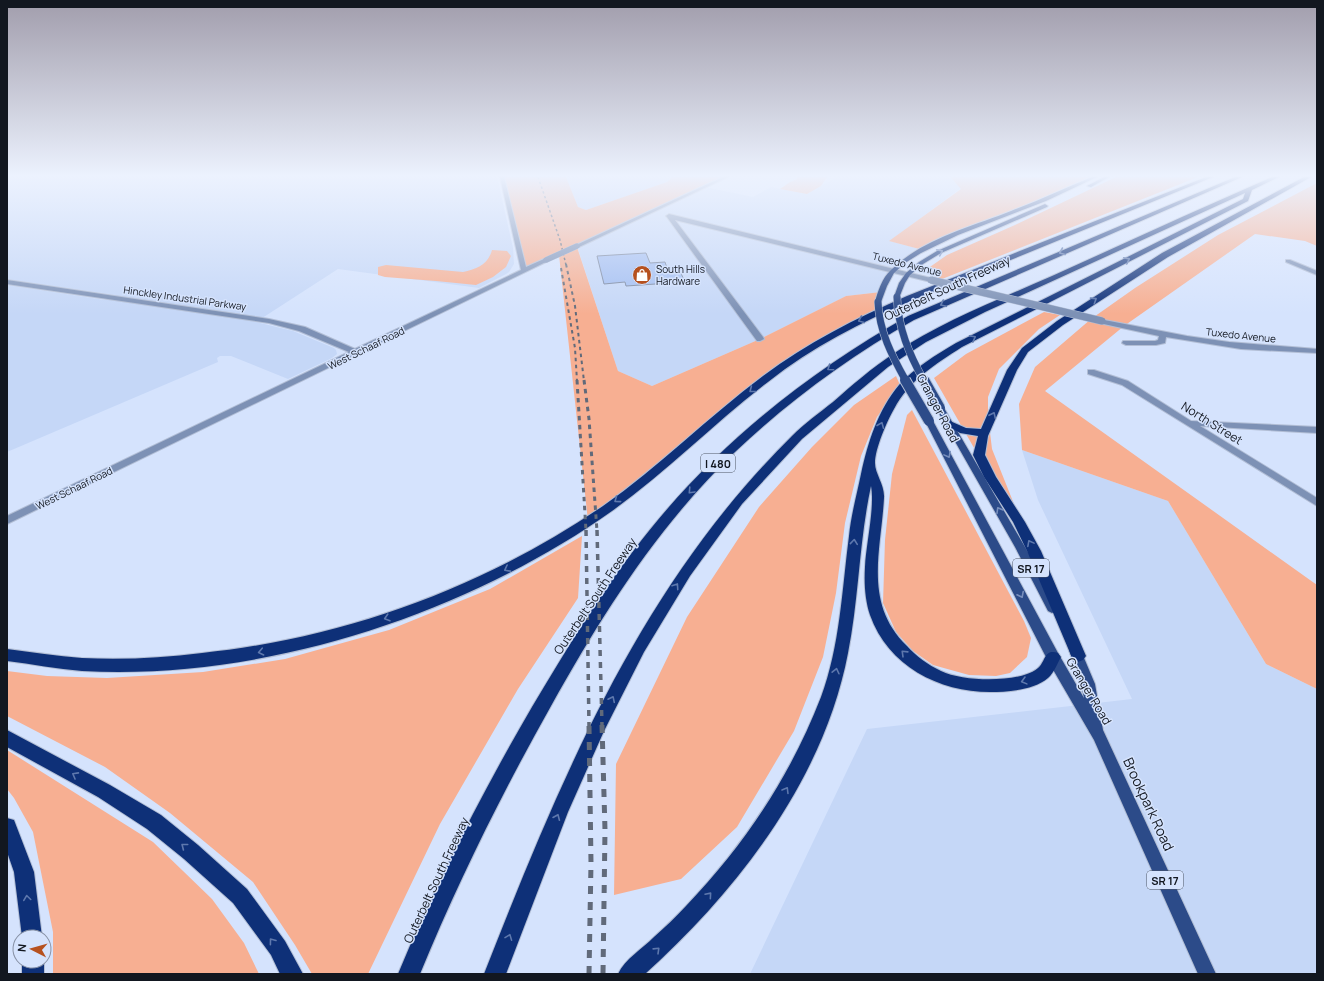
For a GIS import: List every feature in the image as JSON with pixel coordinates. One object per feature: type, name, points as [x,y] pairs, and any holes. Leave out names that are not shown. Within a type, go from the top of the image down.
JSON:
[{"type":"highway","points":[[7,654],[41,661],[72,664],[136,665],[192,662],[230,657],[303,643],[360,627],[411,610],[463,590],[550,546],[606,509],[648,477],[774,373],[820,342],[852,323],[924,292],[1096,223]]},
{"type":"highway","name":"Outerbelt South Freeway","points":[[409,974],[451,879],[489,801],[529,728],[570,658],[618,583],[639,553],[688,494],[739,442],[792,395],[860,348],[906,321],[1132,223]]},
{"type":"highway","points":[[495,974],[544,847],[571,784],[618,686],[669,597],[702,548],[725,516],[776,457],[827,408],[901,353],[983,310],[1175,223]]},
{"type":"highway","points":[[629,974],[683,924],[735,865],[767,821],[798,769],[818,725],[831,690],[848,608],[855,535],[873,445],[888,408],[904,387],[925,368],[965,342],[1201,223]]},
{"type":"highway","points":[[1078,656],[1034,551],[1019,522],[990,478],[982,461],[979,450],[985,432],[1012,370],[1025,350],[1060,323],[1165,255],[1224,223]]},
{"type":"highway","points":[[950,424],[964,431],[985,432]]},
{"type":"highway","points":[[870,462],[878,494],[872,569],[872,591],[877,616],[884,631],[895,644],[912,660],[926,670],[945,680],[969,685],[990,686],[1014,684],[1032,679],[1044,672],[1053,657]]},
{"type":"highway","points":[[7,738],[104,791],[154,822],[191,852],[240,896],[278,948],[292,974]]},
{"type":"highway","points":[[7,827],[24,872],[31,929]]},
{"type":"main road","name":"Granger Road","points":[[989,223],[936,244],[908,259],[893,271],[884,284],[878,302],[878,315],[883,333],[929,421],[992,536],[1053,657],[1099,736]]},
{"type":"main road","name":"Granger Road","points":[[1011,223],[939,252],[921,263],[908,274],[900,287],[896,308],[906,345],[940,408],[1020,547],[1078,656],[1088,684],[1099,736]]},
{"type":"main road","name":"Brookpark Road","points":[[1099,736],[1208,974]]},
{"type":"street","points":[[513,223],[524,271]]},
{"type":"street","name":"West Schaaf Road","points":[[7,520],[546,260],[628,223]]},
{"type":"street","points":[[674,223],[760,339]]},
{"type":"street","name":"Tuxedo Avenue","points":[[694,223],[1102,321],[1163,334],[1246,347],[1317,351]]},
{"type":"street","points":[[1288,261],[1317,273]]},
{"type":"street","name":"Hinckley Industrial Parkway","points":[[7,282],[269,321],[302,329],[356,352]]},
{"type":"street","points":[[1126,342],[1156,344],[1162,341],[1163,334]]},
{"type":"street","name":"North Street","points":[[1091,372],[1126,383],[1317,503]]},
{"type":"street","points":[[1190,423],[1317,430]]},
{"type":"shaded area","points":[[7,223],[507,223],[513,248],[514,264],[509,272],[479,288],[338,269],[256,322],[293,331],[334,348],[337,354],[332,358],[288,379],[231,356],[220,356],[217,358],[218,362],[7,452],[7,285],[105,300],[116,295],[7,279]]},
{"type":"shaded area","points":[[513,223],[629,223],[577,247],[618,371],[652,386],[760,339],[846,296],[881,292],[878,313],[820,342],[588,521],[559,255],[524,271]]},
{"type":"shaded area","points":[[627,223],[914,223],[890,241],[923,250],[893,271],[881,292],[846,296],[760,339],[652,386],[618,371],[577,246]]},
{"type":"shaded area","points":[[914,223],[985,223],[923,250],[889,241]]},
{"type":"shaded area","points":[[1020,223],[1083,223],[942,279],[929,274],[927,269],[947,255]]},
{"type":"shaded area","points":[[1241,223],[1317,223],[1317,246],[1305,241],[1255,234],[1124,326],[1045,391],[1317,585],[1317,689],[1266,664],[1168,501],[1022,450],[1019,404],[1035,367],[1091,319],[1135,288],[1218,235]]},
{"type":"shaded area","points":[[492,250],[507,251],[511,256],[506,267],[493,277],[476,285],[385,277],[378,275],[378,267],[386,265],[463,272],[481,266],[488,259]]},
{"type":"shaded area","points":[[1044,312],[1060,315],[1039,329],[999,369],[988,397],[988,416],[992,449],[1016,509],[1009,509],[934,378],[966,354]]},
{"type":"shaded area","points":[[896,376],[900,385],[877,417],[861,456],[845,523],[836,593],[823,657],[794,731],[737,827],[681,879],[614,895],[616,764],[687,617],[759,507],[812,447],[854,405]]},
{"type":"shaded area","points":[[912,410],[1024,621],[1031,638],[1027,657],[1010,673],[996,676],[969,675],[933,665],[913,651],[896,632],[883,603],[885,540],[892,474],[907,415]]},
{"type":"shaded area","points":[[1022,450],[1168,501],[1266,664],[1317,689],[1317,974],[750,974],[867,729],[1132,699],[1038,500]]},
{"type":"shaded area","points":[[582,536],[578,598],[518,689],[440,824],[368,974],[312,974],[295,945],[253,882],[170,813],[105,767],[7,716],[7,671],[47,676],[107,678],[203,672],[285,659],[389,630],[490,589]]},
{"type":"shaded area","points":[[7,750],[153,842],[212,899],[244,943],[259,974],[53,974],[53,932],[33,832],[14,798],[7,789]]},
{"type":"building","name":"South Hills Hardware","points":[[646,253],[650,263],[665,262],[667,268],[678,267],[685,282],[626,286],[625,282],[604,284],[597,256]]},
{"type":"railway","points":[[554,223],[566,265]]},
{"type":"railway","points":[[566,264],[575,306],[584,381]]},
{"type":"railway","points":[[561,268],[575,348],[577,381]]},
{"type":"railway","points":[[577,380],[586,531]]},
{"type":"railway","points":[[584,380],[589,419],[597,531]]},
{"type":"railway","points":[[586,530],[589,726]]},
{"type":"railway","points":[[597,530],[602,726]]},
{"type":"railway","points":[[589,725],[591,863],[589,974]]},
{"type":"railway","points":[[602,725],[605,830],[603,974]]},
{"type":"place","name":"South Hills Hardware","points":[[642,275]]}]
